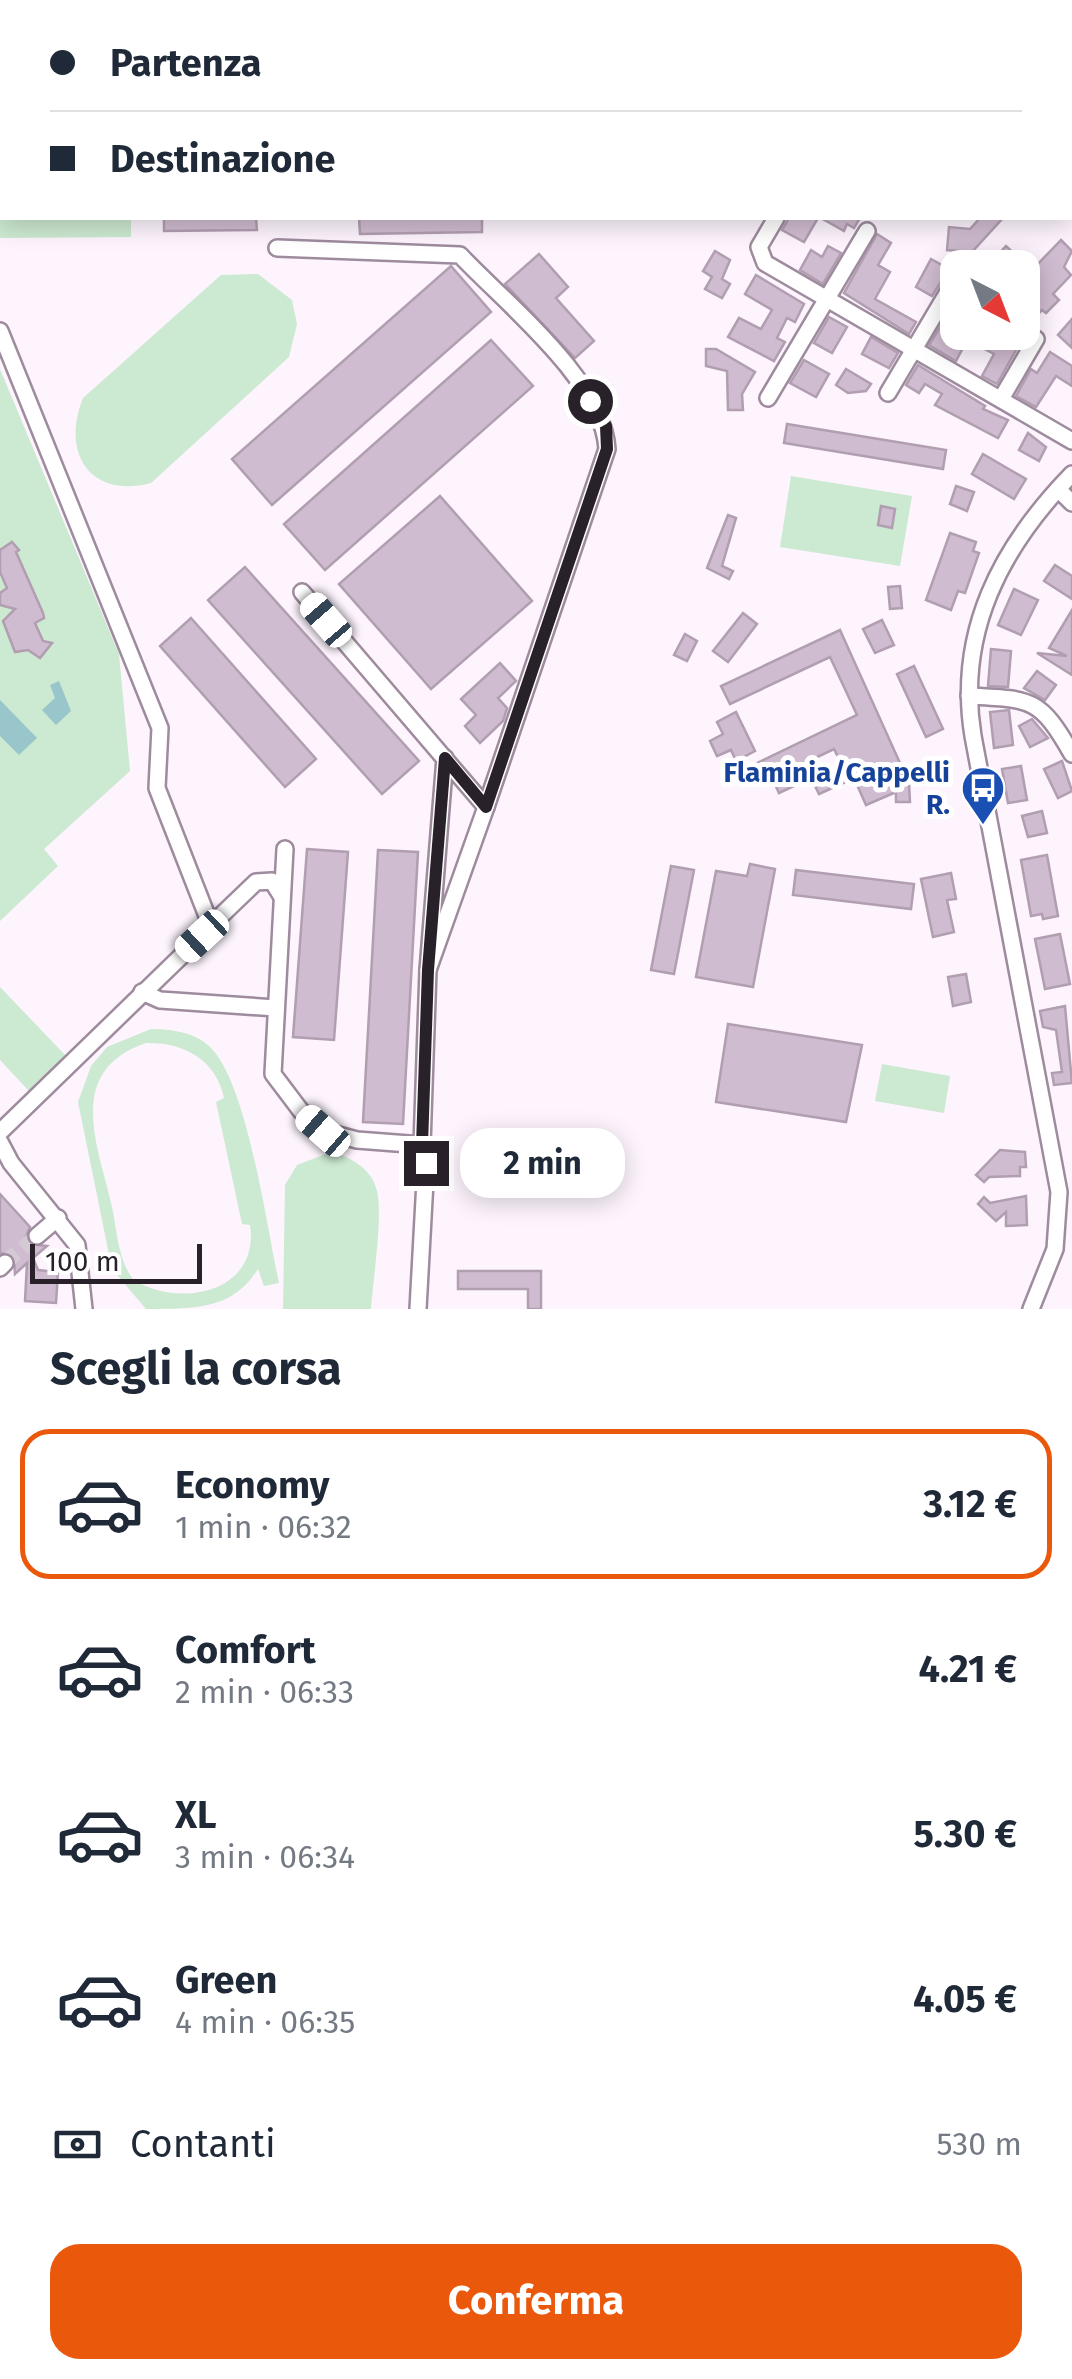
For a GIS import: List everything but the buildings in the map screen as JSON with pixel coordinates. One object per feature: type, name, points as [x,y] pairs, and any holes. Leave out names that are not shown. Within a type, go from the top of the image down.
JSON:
[{"type":"street","points":[[775,220],[760,247],[761,260],[1072,442]]},
{"type":"street","points":[[768,398],[867,231]]},
{"type":"street","points":[[277,248],[460,255],[576,376],[606,426],[607,449],[428,970]]},
{"type":"street","points":[[888,393],[940,305]]},
{"type":"street","points":[[0,331],[160,728],[157,788],[206,908],[208,928]]},
{"type":"street","points":[[1000,399],[1029,350]]},
{"type":"street","points":[[1030,1309],[1054,1250],[1060,1196],[969,696],[974,644],[987,594],[1016,540],[1072,474]]},
{"type":"street","points":[[1058,489],[1072,503]]},
{"type":"street","points":[[302,592],[486,807]]},
{"type":"street","points":[[969,696],[1019,698],[1037,704],[1072,754]]},
{"type":"street","points":[[418,1309],[426,1163],[422,1145],[428,970],[445,758]]},
{"type":"street","points":[[286,848],[273,1074],[300,1111],[323,1131],[342,1137],[422,1145]]},
{"type":"street","points":[[84,1309],[77,1245],[10,1163],[1,1132],[256,882],[272,882],[282,897]]},
{"type":"street","points":[[434,898],[452,904]]},
{"type":"street","points":[[142,992],[160,1000],[276,1008]]},
{"type":"street","points":[[37,1236],[58,1218]]},
{"type":"green space","points":[[0,220],[131,220],[131,237],[0,238]]},
{"type":"green space","points":[[258,274],[292,300],[297,324],[289,357],[151,483],[129,486],[96,477],[78,453],[77,418],[83,398],[221,275]]},
{"type":"green space","points":[[0,369],[119,654],[130,771],[44,849],[58,866],[0,921]]},
{"type":"green space","points":[[791,476],[912,496],[900,566],[780,547]]},
{"type":"green space","points":[[0,987],[66,1056],[29,1091],[0,1060]]},
{"type":"green space","points":[[151,1029],[189,1034],[209,1046],[222,1064],[245,1122],[279,1283],[264,1286],[258,1269],[237,1292],[212,1304],[146,1309],[112,1269],[78,1102],[91,1066],[107,1047]],"holes":[[[146,1043],[160,1043],[196,1056],[206,1063],[220,1084],[224,1098],[216,1102],[242,1224],[250,1225],[250,1248],[243,1266],[230,1279],[194,1293],[153,1289],[134,1280],[129,1273],[119,1245],[95,1135],[93,1112],[104,1072],[120,1056]]]},
{"type":"green space","points":[[882,1064],[950,1076],[944,1113],[875,1101]]},
{"type":"green space","points":[[331,1152],[360,1165],[371,1176],[377,1191],[378,1232],[371,1309],[283,1309],[285,1185],[297,1165]]},
{"type":"water","points":[[59,681],[71,711],[56,725],[42,710],[55,698],[50,685]]},
{"type":"water","points":[[0,700],[37,738],[19,755],[0,736]]},
{"type":"tunnel","points":[[5,1263],[37,1236]]},
{"type":"place","name":"Flaminia/Cappelli R.","points":[[983,826]]},
{"type":"route","points":[[426,1163],[422,1145],[428,970],[445,758],[486,807],[533,678],[607,449],[606,426],[590,401]]}]
